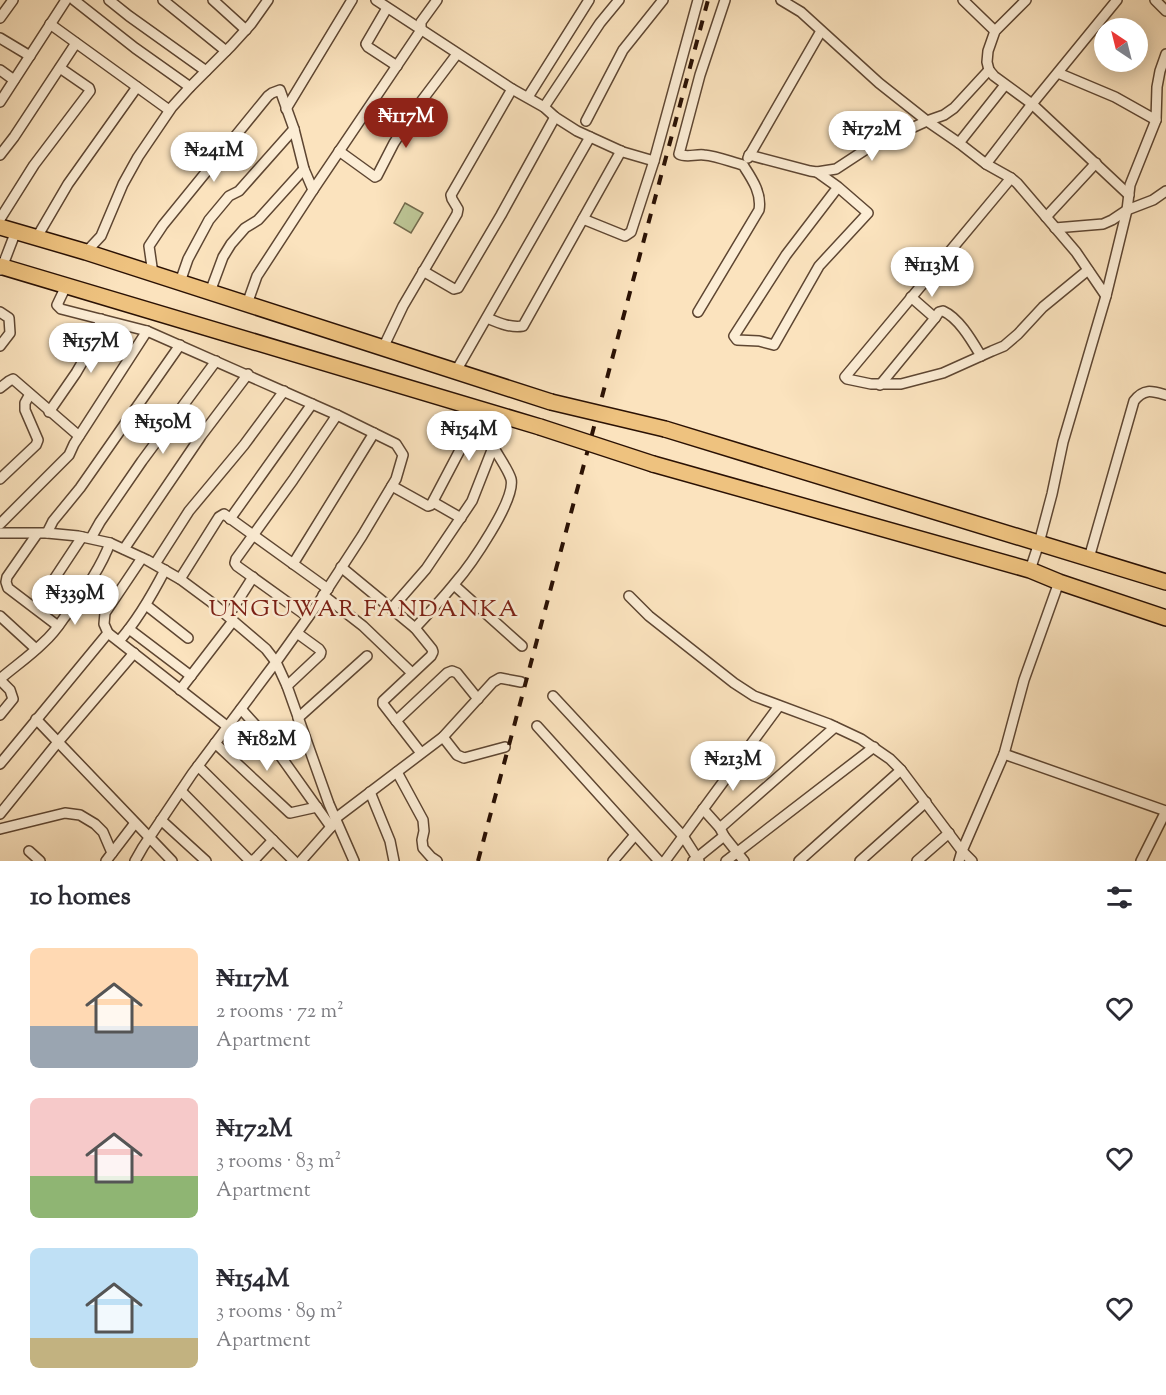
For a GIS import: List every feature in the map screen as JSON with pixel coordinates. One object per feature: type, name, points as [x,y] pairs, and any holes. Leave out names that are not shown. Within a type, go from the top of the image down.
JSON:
[{"type":"main road","points":[[0,226],[551,402],[665,429],[1166,582]]},
{"type":"main road","points":[[1,268],[505,417],[653,464],[1030,570],[1166,618]]},
{"type":"street","points":[[0,18],[13,0]]},
{"type":"street","points":[[0,102],[66,0]]},
{"type":"street","points":[[74,0],[190,87]]},
{"type":"street","points":[[109,0],[206,71]]},
{"type":"street","points":[[163,0],[226,51]]},
{"type":"street","points":[[213,0],[246,30]]},
{"type":"street","points":[[86,252],[101,236],[123,184],[169,110],[246,30],[268,0]]},
{"type":"street","points":[[286,108],[352,0]]},
{"type":"street","points":[[376,0],[457,54],[544,107],[577,131],[621,151],[654,161]]},
{"type":"street","points":[[247,304],[258,276],[339,151],[422,30],[421,22],[437,0]]},
{"type":"street","points":[[528,97],[589,0]]},
{"type":"street","points":[[544,107],[600,23],[619,0]]},
{"type":"street","points":[[586,121],[624,50],[663,0]]},
{"type":"street","points":[[583,219],[625,236],[631,232],[654,161],[698,0]]},
{"type":"street","points":[[698,312],[759,210],[760,202],[758,192],[743,165],[710,155],[684,156],[679,154],[700,75],[724,0]]},
{"type":"street","points":[[781,0],[801,12],[879,83],[927,121],[986,164],[1017,183],[1076,252],[1106,296]]},
{"type":"street","points":[[963,0],[995,31]]},
{"type":"street","points":[[1026,0],[995,31],[988,51],[989,70],[1005,85],[1032,104],[1129,195]]},
{"type":"street","points":[[986,164],[1117,0]]},
{"type":"street","points":[[1155,0],[1166,11]]},
{"type":"street","points":[[387,9],[366,44],[397,66]]},
{"type":"street","points":[[50,24],[169,110]]},
{"type":"street","points":[[743,165],[821,31]]},
{"type":"street","points":[[0,38],[30,56]]},
{"type":"street","points":[[0,155],[76,43]]},
{"type":"street","points":[[339,151],[375,177],[377,176],[409,119],[457,54]]},
{"type":"street","points":[[1030,570],[1052,494],[1063,442],[1106,296],[1127,210],[1130,185],[1156,120],[1157,87],[1166,54]]},
{"type":"street","points":[[0,219],[22,182],[90,91],[60,68]]},
{"type":"street","points":[[0,70],[14,80]]},
{"type":"street","points":[[749,155],[810,171],[836,169],[868,148],[944,115],[954,108],[989,70]]},
{"type":"street","points":[[1058,73],[1115,97],[1156,120]]},
{"type":"street","points":[[959,143],[1005,85]]},
{"type":"street","points":[[37,237],[68,184],[138,87]]},
{"type":"street","points":[[383,348],[403,306],[458,209],[451,195],[512,89]]},
{"type":"street","points":[[153,274],[149,246],[170,216],[272,93],[280,90],[294,129],[304,169],[313,190]]},
{"type":"street","points":[[423,272],[454,289],[458,288],[555,117]]},
{"type":"street","points":[[180,282],[188,259],[209,220],[294,129]]},
{"type":"street","points":[[456,371],[590,137]]},
{"type":"street","points":[[487,318],[505,325],[523,326],[621,151]]},
{"type":"street","points":[[1046,217],[1096,164]]},
{"type":"street","points":[[210,292],[225,251],[245,228],[258,220],[304,169]]},
{"type":"street","points":[[817,172],[838,187],[868,213],[819,266],[774,345],[759,341],[737,340],[734,336],[780,264],[838,187]]},
{"type":"street","points":[[1011,178],[845,377],[847,380],[880,385],[901,384],[943,373],[981,356],[1011,340],[1043,307],[1088,270]]},
{"type":"street","points":[[1055,228],[1103,224],[1127,210],[1153,200],[1166,191]]},
{"type":"street","points":[[1,268],[16,231]]},
{"type":"street","points":[[66,286],[57,304],[61,309],[147,331],[248,374],[396,444],[403,455],[401,467],[392,486],[326,592],[198,766],[135,861]]},
{"type":"street","points":[[911,297],[935,318]]},
{"type":"street","points":[[0,312],[9,318],[10,333],[0,346]]},
{"type":"street","points":[[880,385],[939,312],[948,313],[965,331],[981,356]]},
{"type":"street","points":[[50,411],[90,349],[101,319]]},
{"type":"street","points":[[0,524],[69,455],[147,331]]},
{"type":"street","points":[[58,626],[8,588],[7,577],[86,479],[180,345]]},
{"type":"street","points":[[35,608],[216,361]]},
{"type":"street","points":[[124,549],[201,436],[248,374]]},
{"type":"street","points":[[0,388],[13,379],[79,436]]},
{"type":"street","points":[[155,564],[189,511],[244,445],[284,391]]},
{"type":"street","points":[[1089,558],[1134,401],[1141,394],[1150,391],[1166,395]]},
{"type":"street","points":[[0,478],[36,445],[38,440],[24,410],[30,394]]},
{"type":"street","points":[[230,519],[312,404]]},
{"type":"street","points":[[392,486],[428,506],[431,505],[481,410]]},
{"type":"street","points":[[308,617],[237,566],[236,559],[337,415]]},
{"type":"street","points":[[392,608],[426,569],[472,501],[505,417]]},
{"type":"street","points":[[292,564],[374,433]]},
{"type":"street","points":[[415,628],[468,567],[499,517],[510,493],[511,480],[494,446]]},
{"type":"street","points":[[433,502],[461,518]]},
{"type":"street","points":[[180,579],[219,517],[224,514],[326,592],[412,674]]},
{"type":"street","points":[[0,533],[42,533],[87,538],[124,549],[180,579],[266,649],[276,662],[287,686],[333,823],[353,857],[344,861]]},
{"type":"street","points":[[0,715],[13,699],[0,680],[44,643],[58,626],[88,585],[106,555],[110,543]]},
{"type":"street","points":[[141,558],[105,612],[104,624],[108,633],[228,727]]},
{"type":"street","points":[[341,567],[415,628],[432,649],[431,656],[383,701],[421,753]]},
{"type":"street","points":[[119,641],[146,605],[165,570]]},
{"type":"street","points":[[180,690],[230,619],[253,577]]},
{"type":"street","points":[[959,861],[1004,754],[1024,680],[1059,582]]},
{"type":"street","points":[[454,585],[522,646]]},
{"type":"street","points":[[629,596],[649,616],[754,696],[861,739],[890,759],[972,861]]},
{"type":"street","points":[[146,605],[188,638]]},
{"type":"street","points":[[0,616],[36,649]]},
{"type":"street","points":[[129,629],[190,676]]},
{"type":"street","points":[[0,764],[108,633]]},
{"type":"street","points":[[287,686],[321,652],[297,633]]},
{"type":"street","points":[[0,814],[134,653]]},
{"type":"street","points":[[298,718],[367,656]]},
{"type":"street","points":[[396,721],[447,673],[452,671],[457,673],[478,699]]},
{"type":"street","points":[[301,861],[333,823],[443,737],[493,682],[500,678],[521,682]]},
{"type":"street","points":[[553,696],[683,836],[696,860],[722,832],[835,727]]},
{"type":"street","points":[[668,859],[779,706]]},
{"type":"street","points":[[241,709],[269,740],[317,807],[333,823]]},
{"type":"street","points":[[36,719],[172,861]]},
{"type":"street","points":[[537,726],[659,861]]},
{"type":"street","points":[[280,755],[305,737]]},
{"type":"street","points":[[443,737],[458,755],[464,758],[504,747]]},
{"type":"street","points":[[216,743],[291,813],[317,807]]},
{"type":"street","points":[[726,861],[874,747]]},
{"type":"street","points":[[1004,754],[1166,811],[1141,861]]},
{"type":"street","points":[[198,766],[294,861]]},
{"type":"street","points":[[799,861],[901,770]]},
{"type":"street","points":[[397,772],[423,820],[423,848],[437,861]]},
{"type":"street","points":[[181,791],[249,860],[254,860],[273,840]]},
{"type":"street","points":[[370,792],[390,841],[394,861]]},
{"type":"street","points":[[860,861],[926,802]]},
{"type":"street","points":[[703,809],[744,861]]},
{"type":"street","points":[[0,829],[65,813],[80,815],[104,832],[109,857]]},
{"type":"street","points":[[161,820],[206,861]]},
{"type":"street","points":[[109,857],[135,823]]},
{"type":"street","points":[[917,861],[949,832]]},
{"type":"street","points":[[613,861],[635,835]]},
{"type":"street","points":[[29,851],[40,861]]},
{"type":"green space","points":[[405,203],[423,213],[411,233],[394,223]]},
{"type":"railway","points":[[478,861],[708,0]]},
{"type":"district","name":"UNGUWAR FANDANKA","points":[[364,608]]}]
